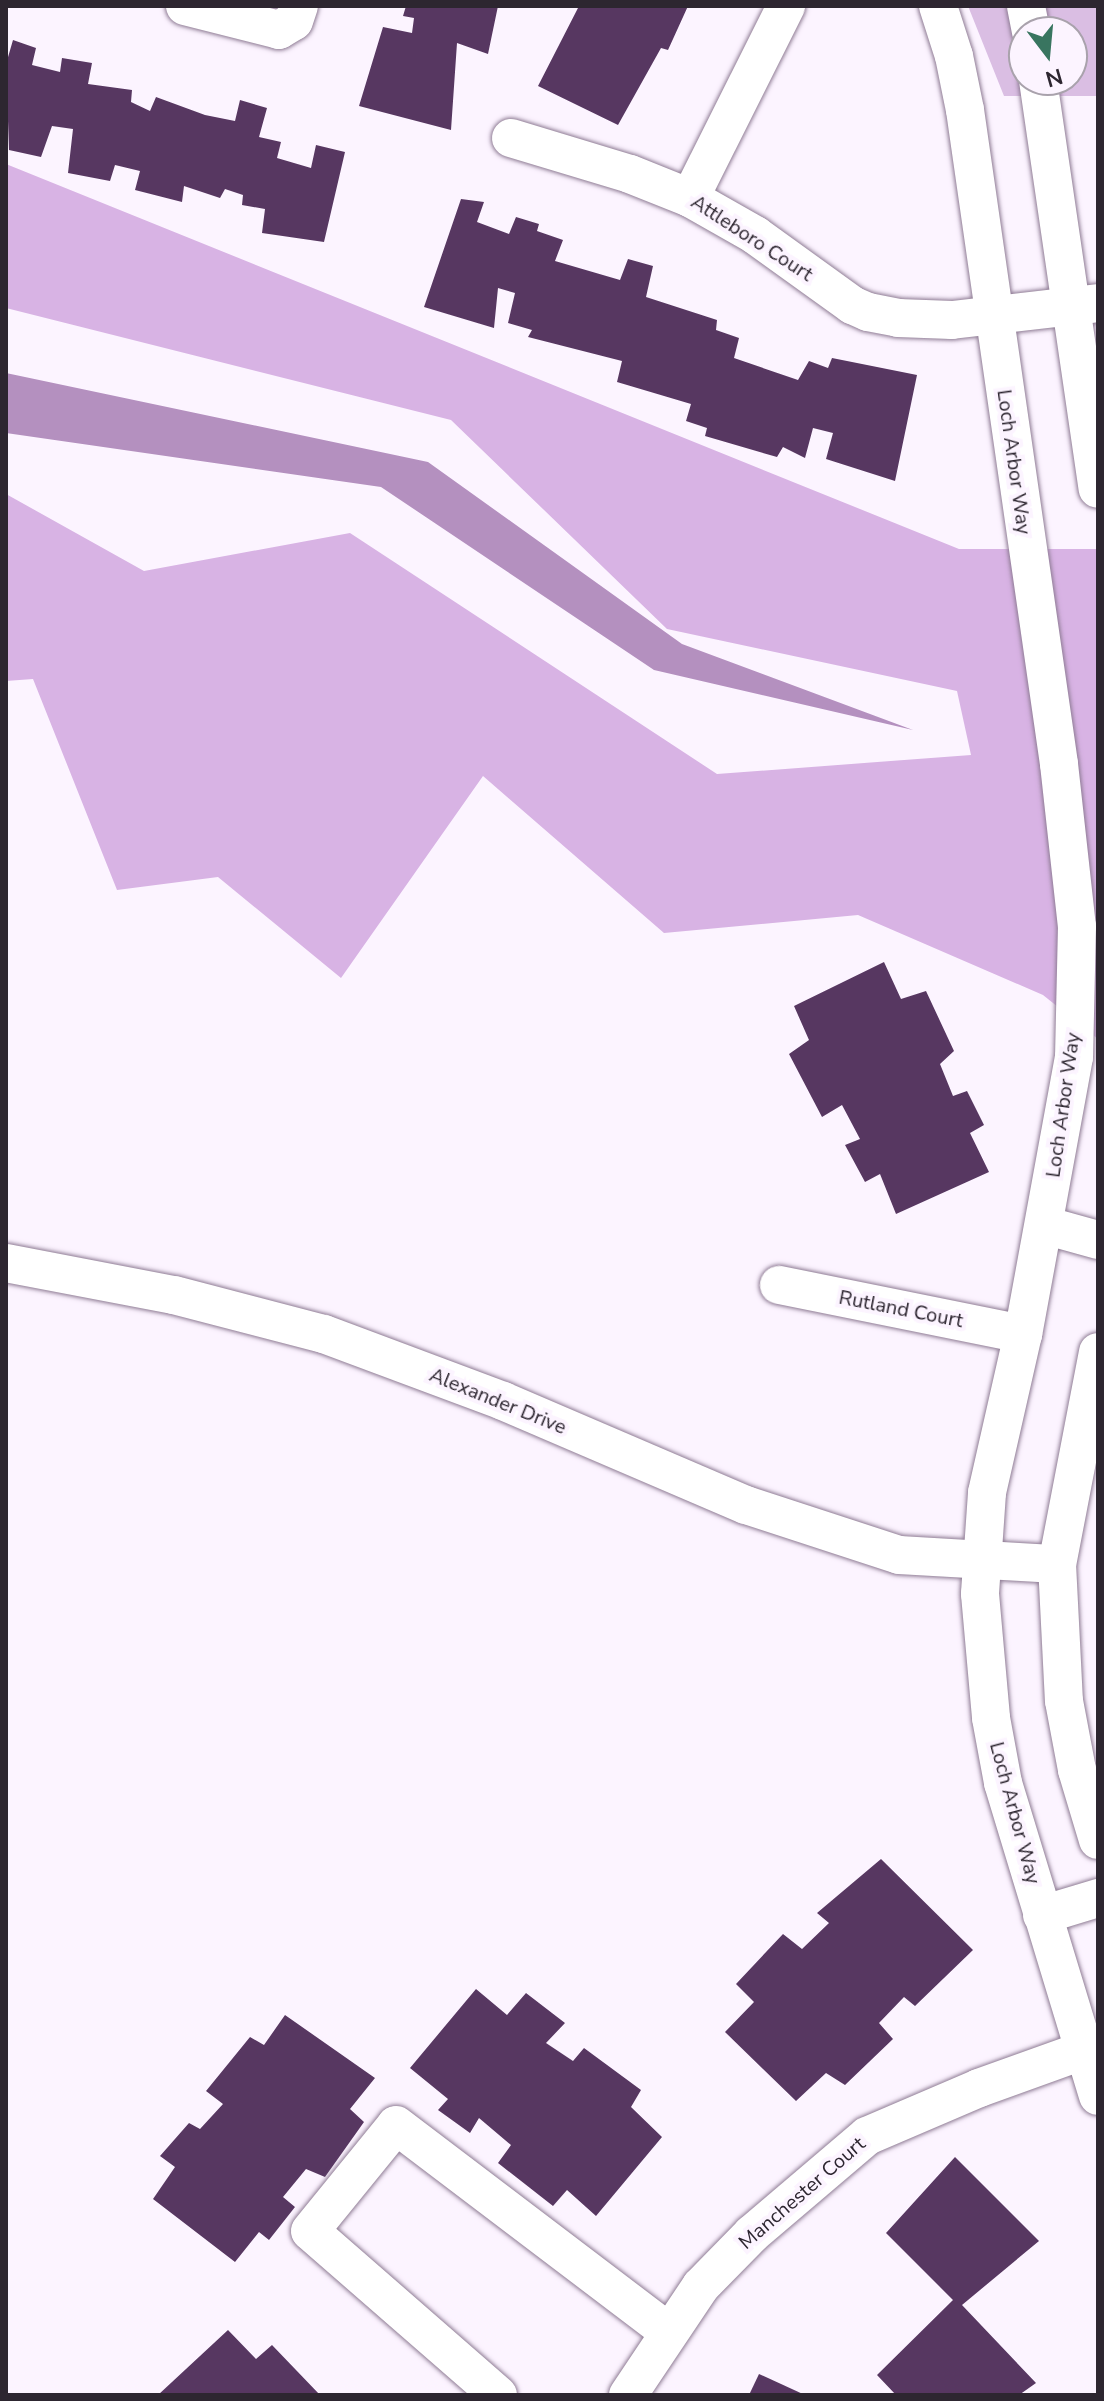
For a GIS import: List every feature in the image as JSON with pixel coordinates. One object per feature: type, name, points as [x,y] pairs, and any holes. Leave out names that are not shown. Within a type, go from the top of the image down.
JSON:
[{"type":"street","points":[[185,6],[279,30],[294,21],[299,6]]},
{"type":"street","points":[[690,198],[786,6]]},
{"type":"street","name":"Loch Arbor Way","points":[[938,6],[965,110],[1059,764],[1077,926],[1074,1057],[1023,1334],[987,1493],[980,1594],[991,1718],[1003,1783],[1098,2096]]},
{"type":"street","points":[[1041,96],[1084,304],[1098,489]]},
{"type":"street","name":"Attleboro Court","points":[[511,138],[630,174],[690,198],[755,235],[852,305],[868,312],[898,318],[952,320],[1084,304]]},
{"type":"street","points":[[1044,1225],[1098,1240]]},
{"type":"street","name":"Alexander Drive","points":[[6,1263],[174,1295],[324,1334],[503,1401],[746,1505],[899,1555],[1057,1564]]},
{"type":"street","name":"Rutland Court","points":[[779,1285],[1023,1334]]},
{"type":"street","points":[[1098,1352],[1090,1434],[1057,1564],[1064,1701],[1077,1770],[1098,1840]]},
{"type":"street","points":[[1042,1915],[1098,1898]]},
{"type":"street","name":"Manchester Court","points":[[628,2395],[701,2286],[752,2234],[867,2136],[979,2088],[1082,2051]]},
{"type":"street","points":[[498,2395],[310,2231],[396,2125],[669,2332]]},
{"type":"shaded area","points":[[968,6],[1098,6],[1098,96],[1088,96],[1088,16],[1008,16],[1008,96],[1004,96]]},
{"type":"shaded area","points":[[6,164],[959,549],[1098,549],[1098,1039],[1043,995],[858,915],[664,933],[483,776],[341,978],[218,877],[117,890],[33,679],[6,681],[6,494],[144,571],[350,533],[717,774],[971,755],[957,691],[667,629],[451,420],[6,308]]},
{"type":"shaded area","points":[[6,373],[428,462],[682,644],[913,730],[654,670],[381,487],[6,433]]},
{"type":"building","points":[[406,6],[498,6],[488,54],[457,43],[451,130],[359,106],[383,27],[412,33],[414,18],[403,16]]},
{"type":"building","points":[[579,6],[688,6],[668,50],[661,48],[618,125],[538,86]]},
{"type":"building","points":[[13,40],[36,48],[32,65],[60,72],[62,58],[92,63],[88,84],[132,90],[131,102],[150,111],[156,97],[205,115],[235,121],[240,100],[267,108],[259,137],[281,142],[277,158],[311,168],[316,145],[345,152],[324,242],[262,233],[265,209],[242,205],[243,195],[225,189],[220,198],[184,186],[182,202],[135,190],[140,171],[115,165],[110,181],[68,173],[73,129],[52,126],[41,157],[9,150],[6,64]]},
{"type":"building","points":[[461,199],[484,202],[477,222],[509,234],[516,217],[539,224],[537,231],[563,240],[555,261],[620,280],[628,259],[653,266],[646,297],[717,320],[716,330],[739,338],[734,358],[798,380],[809,361],[828,368],[832,358],[917,375],[895,481],[826,459],[833,433],[813,428],[805,458],[783,447],[777,457],[705,436],[707,428],[686,421],[691,404],[617,382],[622,361],[528,337],[532,330],[508,323],[515,293],[498,288],[494,328],[424,307]]},
{"type":"building","points":[[884,962],[901,999],[926,991],[954,1051],[940,1064],[953,1096],[967,1091],[984,1125],[970,1133],[989,1172],[896,1214],[880,1174],[865,1182],[845,1145],[860,1139],[842,1105],[822,1117],[789,1054],[809,1040],[794,1006]]},
{"type":"building","points":[[881,1859],[973,1950],[915,2006],[904,1997],[879,2023],[893,2039],[845,2085],[826,2073],[796,2101],[725,2032],[754,2002],[736,1984],[783,1934],[802,1949],[829,1923],[817,1913]]},
{"type":"building","points":[[476,1989],[507,2015],[526,1993],[565,2023],[546,2043],[573,2061],[584,2048],[641,2090],[631,2107],[662,2137],[596,2216],[567,2190],[553,2206],[498,2163],[511,2145],[479,2118],[470,2133],[438,2110],[448,2099],[410,2068]]},
{"type":"building","points":[[285,2015],[375,2078],[350,2109],[364,2122],[325,2177],[306,2169],[283,2197],[295,2207],[269,2240],[259,2232],[235,2262],[153,2199],[175,2167],[160,2156],[189,2123],[200,2129],[223,2104],[206,2091],[250,2037],[264,2045]]},
{"type":"building","points":[[955,2157],[1039,2241],[962,2305],[1036,2383],[1019,2395],[896,2395],[877,2375],[953,2300],[886,2233]]},
{"type":"building","points":[[228,2330],[256,2359],[272,2345],[320,2395],[158,2395]]},
{"type":"building","points":[[759,2374],[805,2395],[749,2395]]}]
